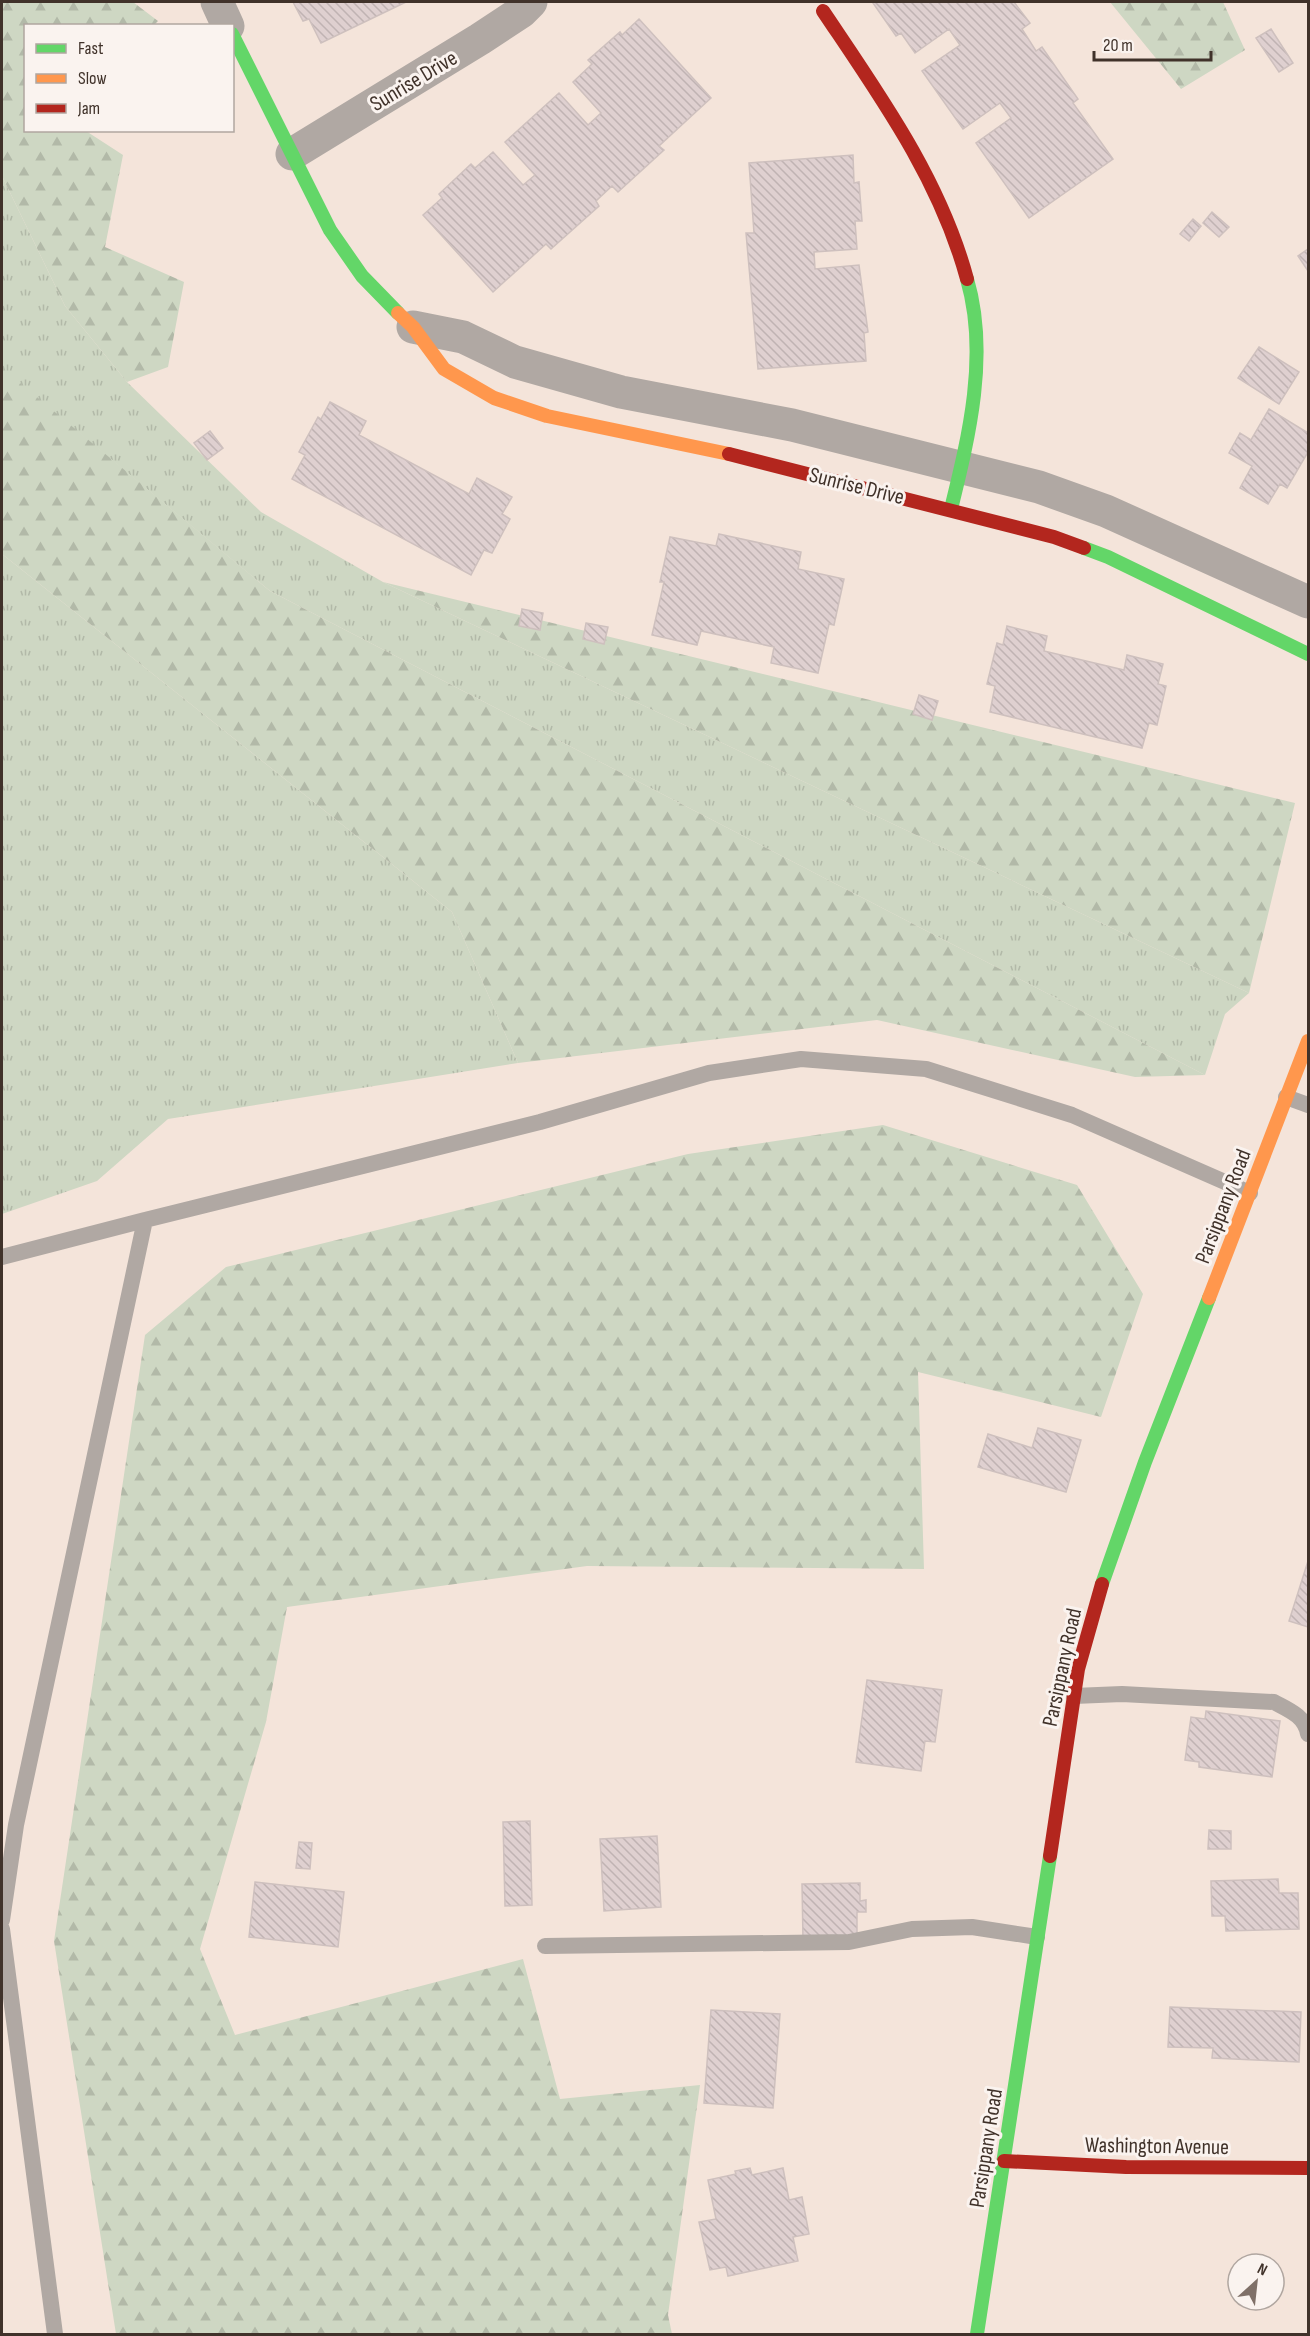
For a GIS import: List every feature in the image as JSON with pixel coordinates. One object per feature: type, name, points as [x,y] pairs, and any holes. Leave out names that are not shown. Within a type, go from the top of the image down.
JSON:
[{"type":"street","points":[[217,2],[227,24]]},
{"type":"street","name":"Sunrise Drive","points":[[292,154],[488,33],[521,12],[531,2]]},
{"type":"street","points":[[823,11],[912,147],[942,200],[961,253],[975,309],[970,429],[951,509]]},
{"type":"street","name":"Sunrise Drive","points":[[234,38],[330,230],[362,276],[386,303],[413,327],[444,369],[494,398],[547,416],[764,461],[1054,537],[1108,557],[1308,654]]},
{"type":"street","name":"Sunrise Drive","points":[[413,327],[463,337],[515,362],[621,392],[792,425],[1039,487],[1106,511],[1308,602]]},
{"type":"street","points":[[611,431],[621,392]]},
{"type":"street","name":"Parsippany Road","points":[[977,2334],[1078,1669],[1104,1579],[1145,1462],[1308,1041]]},
{"type":"street","name":"Washington Avenue","points":[[1004,2161],[1126,2167],[1308,2168]]},
{"type":"lane","points":[[2,1257],[540,1122],[709,1073],[801,1059],[926,1069],[1072,1115],[1250,1193]]},
{"type":"lane","points":[[1286,1097],[1308,1105]]},
{"type":"lane","points":[[2,1920],[9,1823],[145,1220]]},
{"type":"lane","points":[[1074,1696],[1122,1694],[1274,1702],[1295,1713],[1307,1725],[1308,1734]]},
{"type":"lane","points":[[545,1946],[849,1942],[912,1929],[972,1927],[1037,1937]]},
{"type":"lane","points":[[2,1929],[55,2334]]},
{"type":"green space","points":[[2,2],[133,2],[158,21],[155,24],[24,24],[24,132],[88,132],[123,155],[105,247],[184,282],[168,367],[127,382],[65,306],[2,176]]},
{"type":"green space","points":[[1110,2],[1223,2],[1245,50],[1181,89]]},
{"type":"green space","points":[[2,176],[65,306],[127,382],[261,512],[383,582],[1249,993],[1225,1014],[1205,1075],[270,591],[2,369]]},
{"type":"green space","points":[[2,368],[270,591],[1205,1075],[1135,1077],[877,1020],[518,1063],[452,912],[2,554]]},
{"type":"green space","points":[[2,554],[452,912],[518,1063],[168,1119],[97,1181],[2,1214]]},
{"type":"green space","points":[[383,582],[1295,803],[1249,993]]},
{"type":"green space","points":[[883,1125],[1077,1185],[1143,1294],[1101,1417],[918,1372],[924,1569],[587,1566],[287,1607],[266,1722],[200,1949],[235,2035],[523,1959],[560,2099],[700,2085],[668,2315],[672,2334],[116,2334],[54,1941],[145,1335],[226,1267],[688,1154]]},
{"type":"building","points":[[293,2],[406,2],[321,43],[309,19],[303,21]]},
{"type":"building","points":[[1014,2],[1030,23],[1022,29],[1036,51],[1042,47],[1078,99],[1073,103],[1113,159],[1029,218],[976,143],[1011,118],[1000,103],[963,129],[922,71],[960,45],[949,29],[915,53],[901,33],[896,36],[873,3]]},
{"type":"building","points":[[639,19],[711,98],[659,146],[664,150],[618,192],[612,186],[596,201],[599,206],[551,249],[546,244],[493,292],[423,215],[442,198],[439,194],[471,164],[475,168],[493,152],[523,185],[535,175],[505,142],[559,93],[588,125],[601,113],[573,82],[592,64],[588,60],[620,32],[622,35]]},
{"type":"building","points":[[1271,29],[1293,63],[1279,72],[1256,38]]},
{"type":"building","points":[[853,155],[854,183],[859,182],[862,221],[855,221],[857,249],[814,252],[815,269],[859,265],[868,332],[864,333],[866,361],[758,369],[746,233],[754,233],[749,163]]},
{"type":"building","points":[[1212,212],[1229,227],[1219,237],[1203,223]]},
{"type":"building","points":[[1193,219],[1201,226],[1189,241],[1180,234]]},
{"type":"building","points":[[1308,249],[1308,271],[1298,256]]},
{"type":"building","points":[[1259,347],[1299,372],[1279,404],[1238,378]]},
{"type":"building","points":[[330,402],[366,421],[359,435],[469,494],[477,478],[512,497],[502,514],[510,519],[492,553],[484,550],[471,575],[292,479],[305,455],[299,452],[318,417],[321,419]]},
{"type":"building","points":[[1269,409],[1308,433],[1308,452],[1287,488],[1280,484],[1268,504],[1240,488],[1252,466],[1229,453],[1240,433],[1251,440]]},
{"type":"building","points":[[210,431],[223,448],[207,460],[194,443]]},
{"type":"building","points":[[719,534],[801,552],[798,569],[844,579],[834,625],[829,624],[818,673],[771,663],[774,647],[701,631],[697,645],[652,635],[664,582],[660,582],[670,537],[716,546]]},
{"type":"building","points":[[522,609],[543,613],[540,630],[519,626]]},
{"type":"building","points":[[586,623],[608,627],[604,644],[583,639]]},
{"type":"building","points":[[1007,626],[1047,636],[1044,651],[1124,670],[1127,655],[1163,664],[1158,684],[1166,686],[1157,725],[1149,723],[1142,748],[990,712],[995,686],[987,684],[997,643],[1003,645]]},
{"type":"building","points":[[919,695],[938,701],[932,720],[913,714]]},
{"type":"building","points":[[1038,1428],[1081,1440],[1066,1492],[978,1467],[988,1434],[1032,1448]]},
{"type":"building","points":[[1308,1561],[1308,1627],[1289,1621]]},
{"type":"building","points":[[867,1680],[942,1690],[935,1742],[925,1741],[921,1771],[856,1762]]},
{"type":"building","points":[[1206,1711],[1280,1721],[1272,1777],[1199,1767],[1199,1762],[1185,1760],[1191,1717],[1205,1719]]},
{"type":"building","points":[[530,1821],[532,1905],[505,1906],[503,1822]]},
{"type":"building","points":[[1209,1830],[1231,1831],[1231,1849],[1208,1849]]},
{"type":"building","points":[[657,1836],[661,1907],[604,1911],[600,1839]]},
{"type":"building","points":[[299,1842],[312,1843],[310,1869],[296,1868]]},
{"type":"building","points":[[1278,1879],[1279,1893],[1298,1893],[1299,1929],[1226,1931],[1225,1916],[1212,1916],[1211,1881]]},
{"type":"building","points":[[255,1882],[344,1892],[338,1947],[249,1937]]},
{"type":"building","points":[[860,1883],[860,1901],[866,1900],[866,1912],[857,1912],[857,1939],[803,1940],[802,1884]]},
{"type":"building","points":[[1170,2007],[1301,2012],[1299,2062],[1212,2058],[1213,2048],[1168,2047]]},
{"type":"building","points":[[711,2010],[780,2014],[773,2108],[704,2103]]},
{"type":"building","points":[[750,2168],[752,2175],[783,2168],[789,2200],[802,2197],[809,2234],[793,2237],[798,2261],[728,2276],[726,2267],[710,2270],[699,2222],[716,2219],[708,2180],[736,2174],[735,2171]]},
{"type":"traffic: fast","points":[[234,38],[330,230],[362,276],[398,313]]},
{"type":"traffic: fast","points":[[951,509],[970,424],[974,395],[976,336],[967,279]]},
{"type":"traffic: fast","points":[[1084,548],[1108,557],[1308,654]]},
{"type":"traffic: fast","points":[[1102,1584],[1145,1462],[1209,1298]]},
{"type":"traffic: fast","points":[[977,2334],[1050,1856]]},
{"type":"traffic: slow","points":[[398,313],[413,327],[444,369],[494,398],[547,416],[729,454]]},
{"type":"traffic: slow","points":[[1209,1298],[1308,1041]]},
{"type":"traffic: jam","points":[[823,11],[866,75],[925,173],[955,242],[967,279]]},
{"type":"traffic: jam","points":[[729,454],[1054,537],[1084,548]]},
{"type":"traffic: jam","points":[[1050,1856],[1078,1669],[1102,1584]]},
{"type":"traffic: jam","points":[[1004,2161],[1126,2167],[1308,2168]]}]
